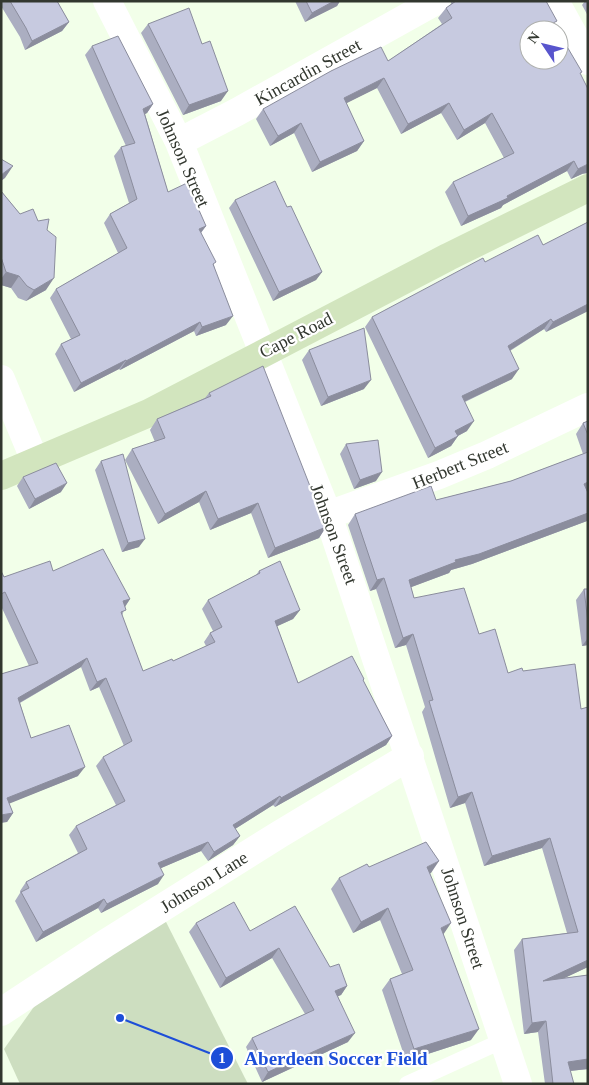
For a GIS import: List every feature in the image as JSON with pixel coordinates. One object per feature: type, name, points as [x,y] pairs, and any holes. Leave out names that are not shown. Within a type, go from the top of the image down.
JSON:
[{"type":"street","name":"Johnson Street","points":[[107,1],[179,142],[328,515],[518,1084]]},
{"type":"street","name":"Kincardin Street","points":[[179,142],[237,112],[436,1]]},
{"type":"street","points":[[555,1],[588,61]]},
{"type":"street","name":"Cape Road","points":[[1,476],[148,413],[448,257],[588,188]]},
{"type":"street","points":[[1,378],[35,461]]},
{"type":"street","name":"Herbert Street","points":[[328,515],[487,456],[588,407]]},
{"type":"street","name":"Johnson Lane","points":[[1,1012],[106,943],[280,834],[410,756]]},
{"type":"lane","points":[[407,1084],[504,1040]]},
{"type":"green space","points":[[163,916],[248,1084],[20,1084],[4,1049],[48,987]]},
{"type":"building","points":[[10,1],[57,1],[69,22],[32,41]]},
{"type":"building","points":[[306,1],[334,1],[312,13]]},
{"type":"building","points":[[456,1],[546,1],[556,20],[519,20],[519,70],[569,70],[569,50],[582,72],[580,73],[588,89],[588,164],[578,169],[574,161],[507,196],[508,198],[468,216],[453,182],[514,153],[492,113],[464,130],[449,103],[408,124],[384,78],[344,98],[364,141],[320,162],[301,123],[278,136],[263,109],[331,71],[381,47],[388,61],[452,18],[446,8]]},
{"type":"building","points":[[189,8],[202,44],[210,41],[228,91],[189,105],[148,24]]},
{"type":"building","points":[[118,36],[153,104],[143,109],[168,192],[187,183],[206,226],[199,229],[216,262],[213,264],[233,316],[202,327],[200,322],[81,383],[61,344],[80,335],[56,289],[127,248],[110,214],[137,199],[121,147],[135,143],[92,46]]},
{"type":"building","points":[[1,159],[13,166],[1,175]]},
{"type":"building","points":[[275,181],[287,207],[291,206],[322,272],[279,292],[235,200]]},
{"type":"building","points":[[1,191],[20,214],[33,209],[38,221],[49,219],[47,230],[56,237],[54,278],[34,290],[27,286],[19,276],[6,272],[1,257]]},
{"type":"building","points":[[588,222],[588,304],[553,322],[551,319],[508,346],[519,369],[462,396],[474,421],[455,431],[458,436],[435,448],[372,317],[483,258],[485,262],[538,235],[543,245]]},
{"type":"building","points":[[364,328],[371,380],[328,397],[309,350]]},
{"type":"building","points":[[263,366],[326,527],[275,548],[258,503],[218,519],[206,491],[165,514],[132,449],[165,438],[157,419],[211,396],[209,393]]},
{"type":"building","points":[[588,421],[588,435],[583,423]]},
{"type":"building","points":[[378,440],[382,472],[360,480],[346,444]]},
{"type":"building","points":[[588,452],[588,482],[584,484],[588,493],[588,513],[479,554],[455,560],[456,562],[409,580],[414,598],[464,588],[479,634],[495,629],[508,673],[522,668],[523,671],[575,664],[581,709],[588,707],[588,960],[543,981],[588,975],[588,1059],[568,1062],[574,1084],[553,1084],[546,1021],[532,1023],[522,939],[578,932],[550,838],[492,856],[472,792],[458,797],[429,701],[433,700],[413,634],[403,638],[384,578],[377,580],[355,514],[431,486],[436,500],[511,481]]},
{"type":"building","points":[[123,454],[145,539],[128,543],[101,461]]},
{"type":"building","points":[[56,463],[67,483],[35,499],[23,477]]},
{"type":"building","points":[[103,549],[130,599],[123,601],[126,610],[121,612],[143,671],[172,659],[173,661],[215,642],[210,633],[222,627],[208,600],[280,561],[300,610],[275,621],[298,683],[352,656],[392,736],[281,798],[280,796],[233,825],[240,836],[214,852],[208,842],[158,863],[164,875],[107,904],[104,899],[43,932],[21,892],[29,888],[26,882],[87,849],[76,826],[125,801],[103,757],[132,741],[106,678],[97,682],[87,658],[18,698],[31,738],[69,725],[85,767],[7,798],[13,813],[1,815],[1,674],[38,663],[5,592],[1,594],[1,571],[4,577],[50,561],[53,571]]},
{"type":"building","points":[[584,589],[588,589],[588,623]]},
{"type":"building","points":[[426,842],[439,861],[427,867],[451,923],[441,928],[479,1029],[414,1049],[390,979],[413,970],[388,908],[361,922],[339,878],[367,864],[369,867]]},
{"type":"building","points":[[234,902],[250,931],[295,906],[330,967],[339,964],[347,986],[335,991],[355,1033],[268,1072],[252,1038],[314,1010],[279,948],[226,978],[196,923]]},
{"type":"place","name":"Aberdeen Soccer Field","points":[[120,1018]]}]
